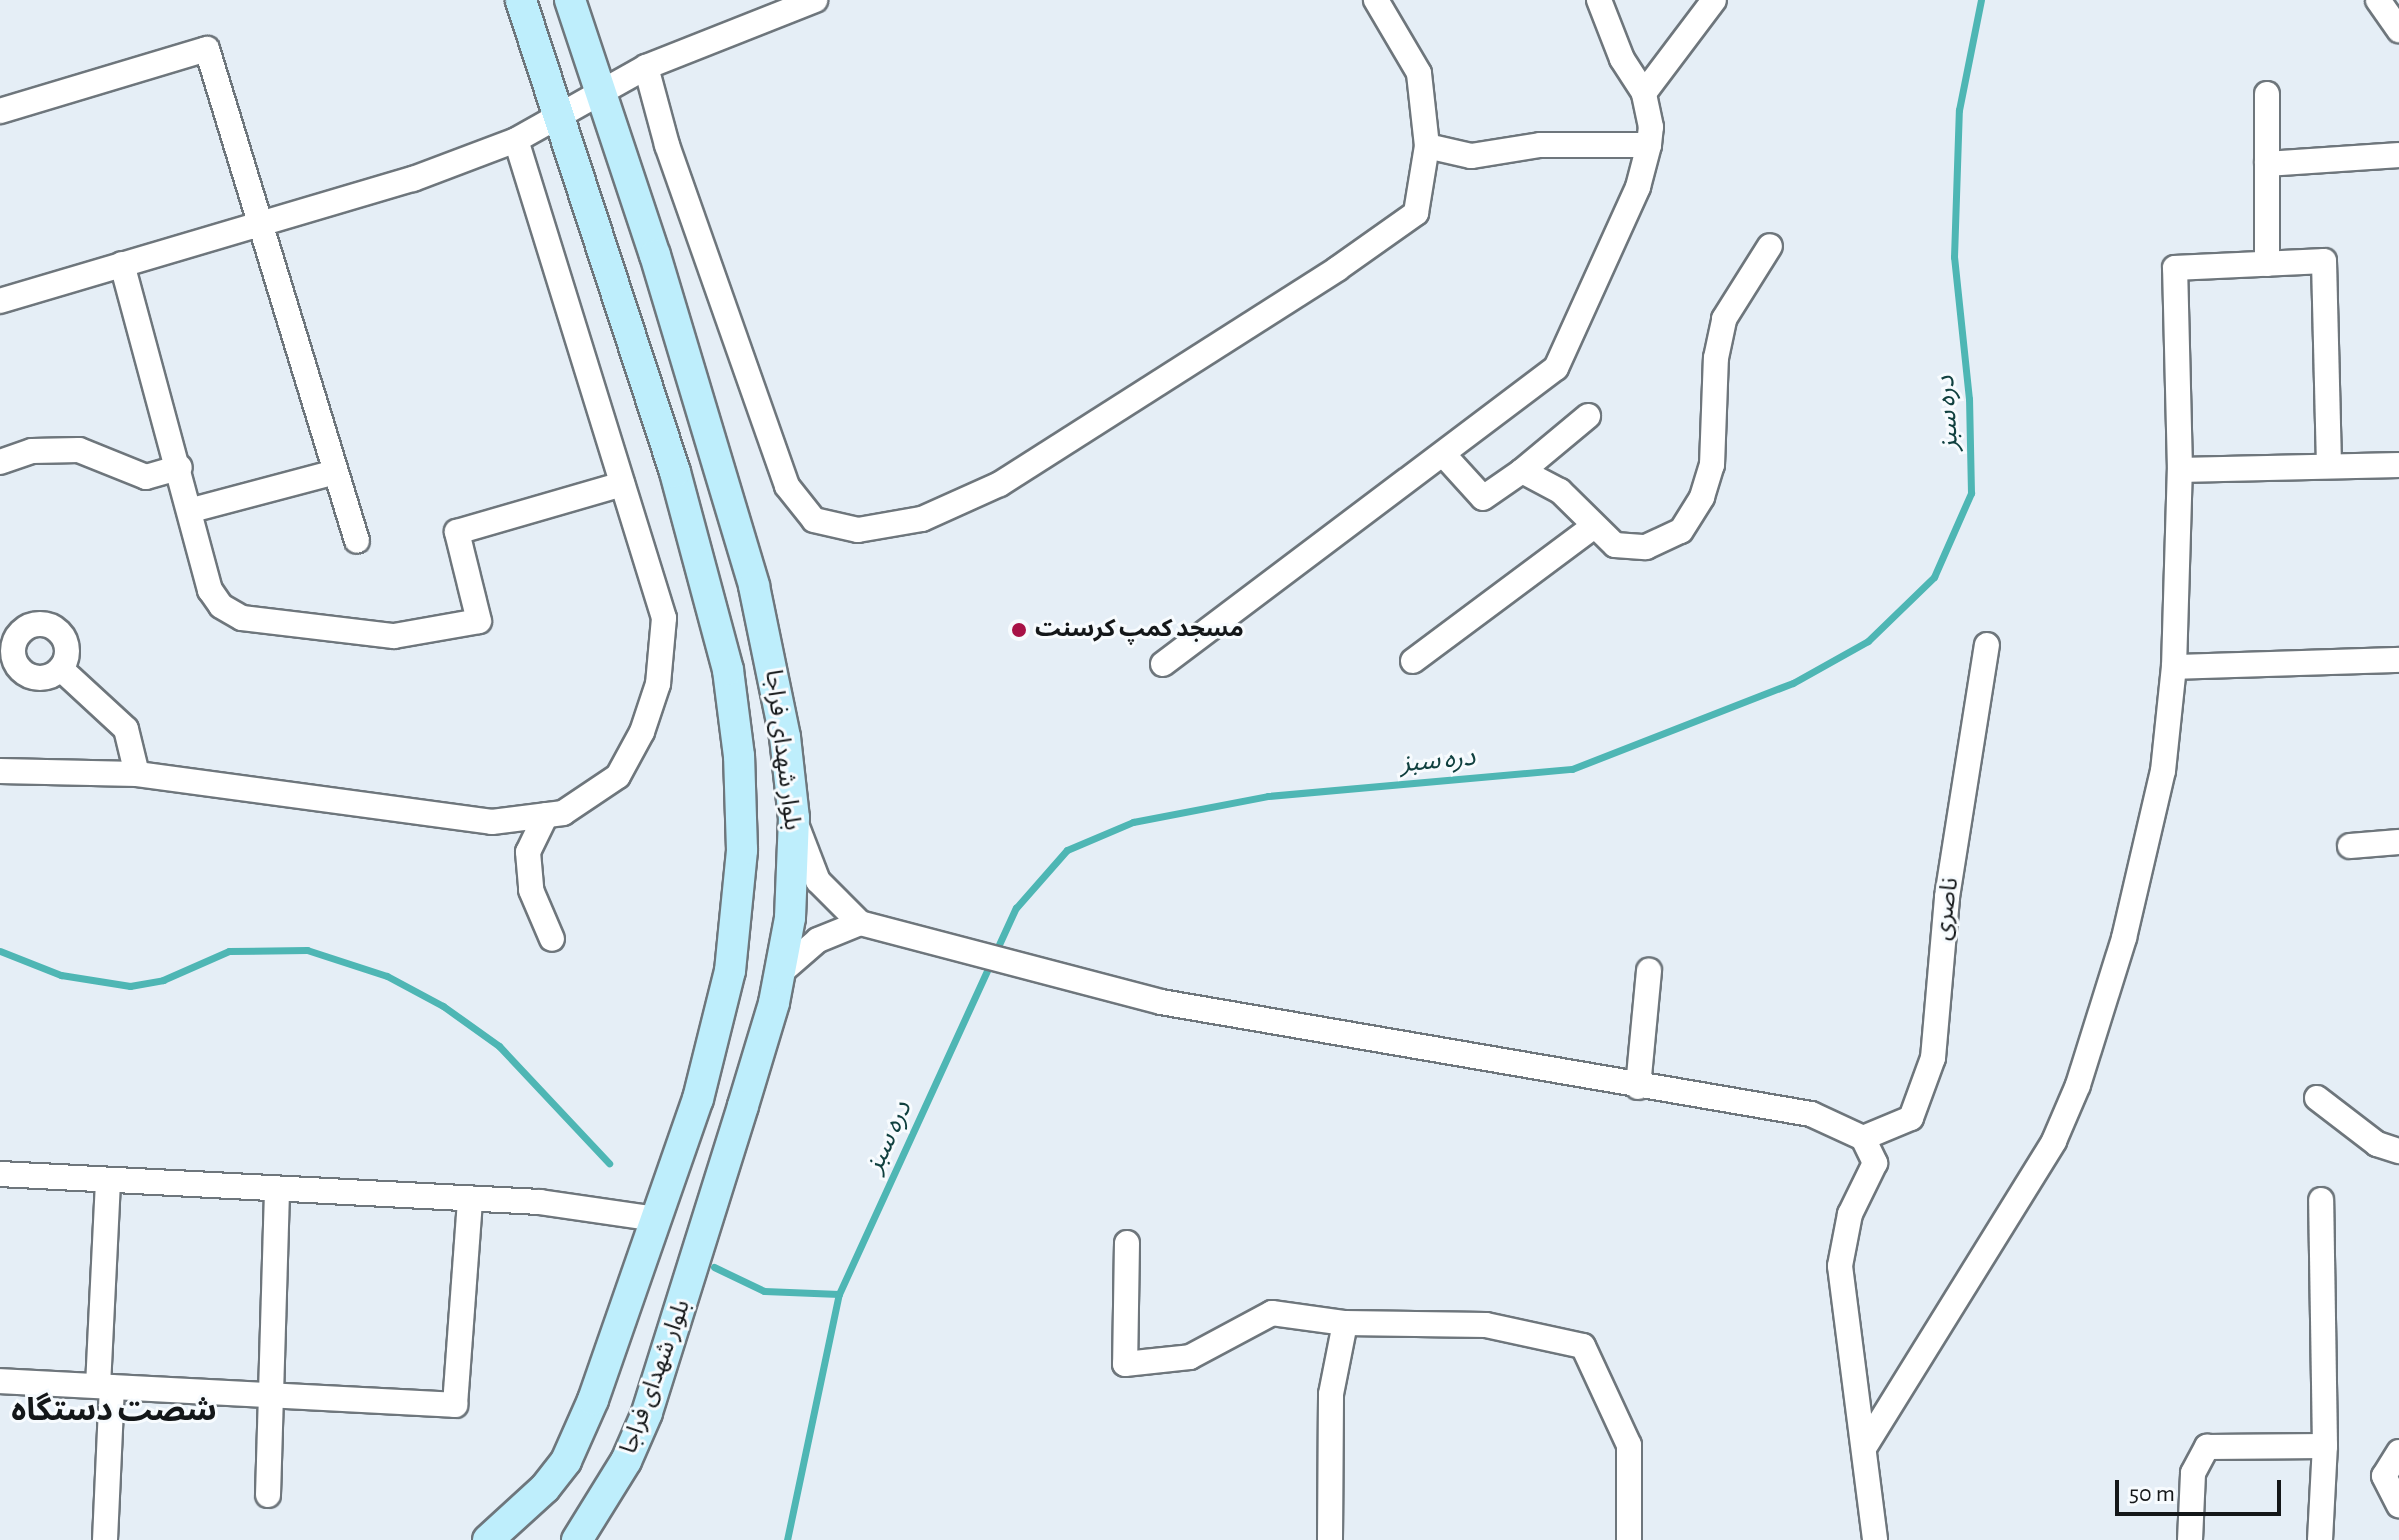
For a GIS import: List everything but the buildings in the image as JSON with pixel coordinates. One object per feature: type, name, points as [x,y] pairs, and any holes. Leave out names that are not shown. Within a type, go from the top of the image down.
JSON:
[{"type":"main road","name":"بلوار شهدای فراجا","points":[[488,1540],[545,1488],[566,1461],[656,1219],[698,1099],[730,971],[742,850],[739,756],[728,670],[675,472],[521,0]]},
{"type":"main road","name":"بلوار شهدای فراجا","points":[[570,0],[601,90],[754,586],[785,737],[794,818],[790,918],[780,973],[647,1413],[626,1461],[577,1540]]},
{"type":"street","points":[[0,301],[413,179],[516,140],[646,67],[815,0]]},
{"type":"street","points":[[646,67],[667,145],[787,486],[814,520],[858,530],[922,519],[1000,484],[1337,269],[1416,213],[1427,146],[1419,73],[1376,0]]},
{"type":"street","points":[[1163,664],[1556,368],[1638,187],[1649,145],[1651,127],[1644,93],[1622,59],[1599,0]]},
{"type":"street","points":[[1644,93],[1714,0]]},
{"type":"street","points":[[2378,0],[2399,30]]},
{"type":"street","points":[[0,111],[207,49],[332,473],[357,541]]},
{"type":"street","points":[[2267,94],[2267,264]]},
{"type":"street","points":[[0,771],[137,774],[492,822],[563,813],[618,776],[642,732],[658,684],[664,618],[516,140]]},
{"type":"street","points":[[1427,146],[1471,156],[1540,145],[1649,145]]},
{"type":"street","points":[[2267,164],[2399,155]]},
{"type":"street","points":[[1522,471],[1560,491],[1593,527],[1615,545],[1646,547],[1681,531],[1702,497],[1712,465],[1716,358],[1724,319],[1770,246]]},
{"type":"street","points":[[1864,1448],[2054,1141],[2078,1085],[2124,938],[2159,786],[2174,667],[2180,470],[2175,268],[2324,261],[2329,466]]},
{"type":"street","points":[[122,264],[192,510],[210,590],[221,606],[242,618],[300,628],[394,636],[479,621],[457,532],[622,484]]},
{"type":"street","points":[[1443,454],[1483,498],[1522,471],[1588,416]]},
{"type":"street","points":[[0,462],[32,451],[79,450],[146,477],[180,467]]},
{"type":"street","points":[[2180,470],[2399,465]]},
{"type":"street","points":[[192,510],[332,473]]},
{"type":"street","points":[[1413,661],[1593,527]]},
{"type":"street","name":"ناصری","points":[[1863,1138],[1911,1118],[1933,1058],[1947,897],[1987,645]]},
{"type":"street","points":[[2174,667],[2399,660]]},
{"type":"street","points":[[61,669],[126,729],[137,774]]},
{"type":"street","points":[[546,815],[528,852],[531,890],[552,939]]},
{"type":"street","points":[[794,818],[818,881],[860,923],[915,940],[1161,1002],[1638,1087],[1811,1114],[1863,1138],[1875,1163],[1850,1214],[1840,1266],[1875,1540]]},
{"type":"street","points":[[2350,846],[2399,842]]},
{"type":"street","points":[[780,973],[818,940],[860,923]]},
{"type":"street","points":[[1638,1087],[1649,971]]},
{"type":"street","points":[[2317,1098],[2377,1144],[2399,1151]]},
{"type":"street","points":[[0,1174],[540,1202],[656,1219]]},
{"type":"street","points":[[105,1540],[108,1180]]},
{"type":"street","points":[[268,1495],[267,1395],[277,1190]]},
{"type":"street","points":[[0,1381],[455,1405],[470,1199]]},
{"type":"street","points":[[2320,1540],[2325,1446],[2321,1200]]},
{"type":"street","points":[[1127,1243],[1125,1364],[1190,1357],[1272,1313],[1345,1323],[1486,1325],[1583,1346],[1629,1445],[1629,1540]]},
{"type":"street","points":[[1330,1540],[1331,1394],[1345,1323]]},
{"type":"street","points":[[2190,1540],[2193,1473],[2207,1447],[2325,1446]]},
{"type":"street","points":[[2399,1452],[2384,1476],[2399,1505]]},
{"type":"waterway","name":"دره سبز","points":[[787,1540],[839,1294],[1016,908],[1067,850],[1133,822],[1268,796],[1572,769],[1793,683],[1868,641],[1934,577],[1971,493],[1969,399],[1954,257],[1959,110],[1981,0]]},
{"type":"waterway","points":[[0,951],[61,975],[130,986],[163,980],[229,951],[307,950],[387,976],[443,1006],[499,1046],[609,1163]]},
{"type":"waterway","points":[[714,1267],[764,1291],[839,1294]]},
{"type":"place","name":"مسجد کمپ کرسنت","points":[[1019,630]]},
{"type":"district","name":"شصت دستگاه","points":[[114,1410]]}]
